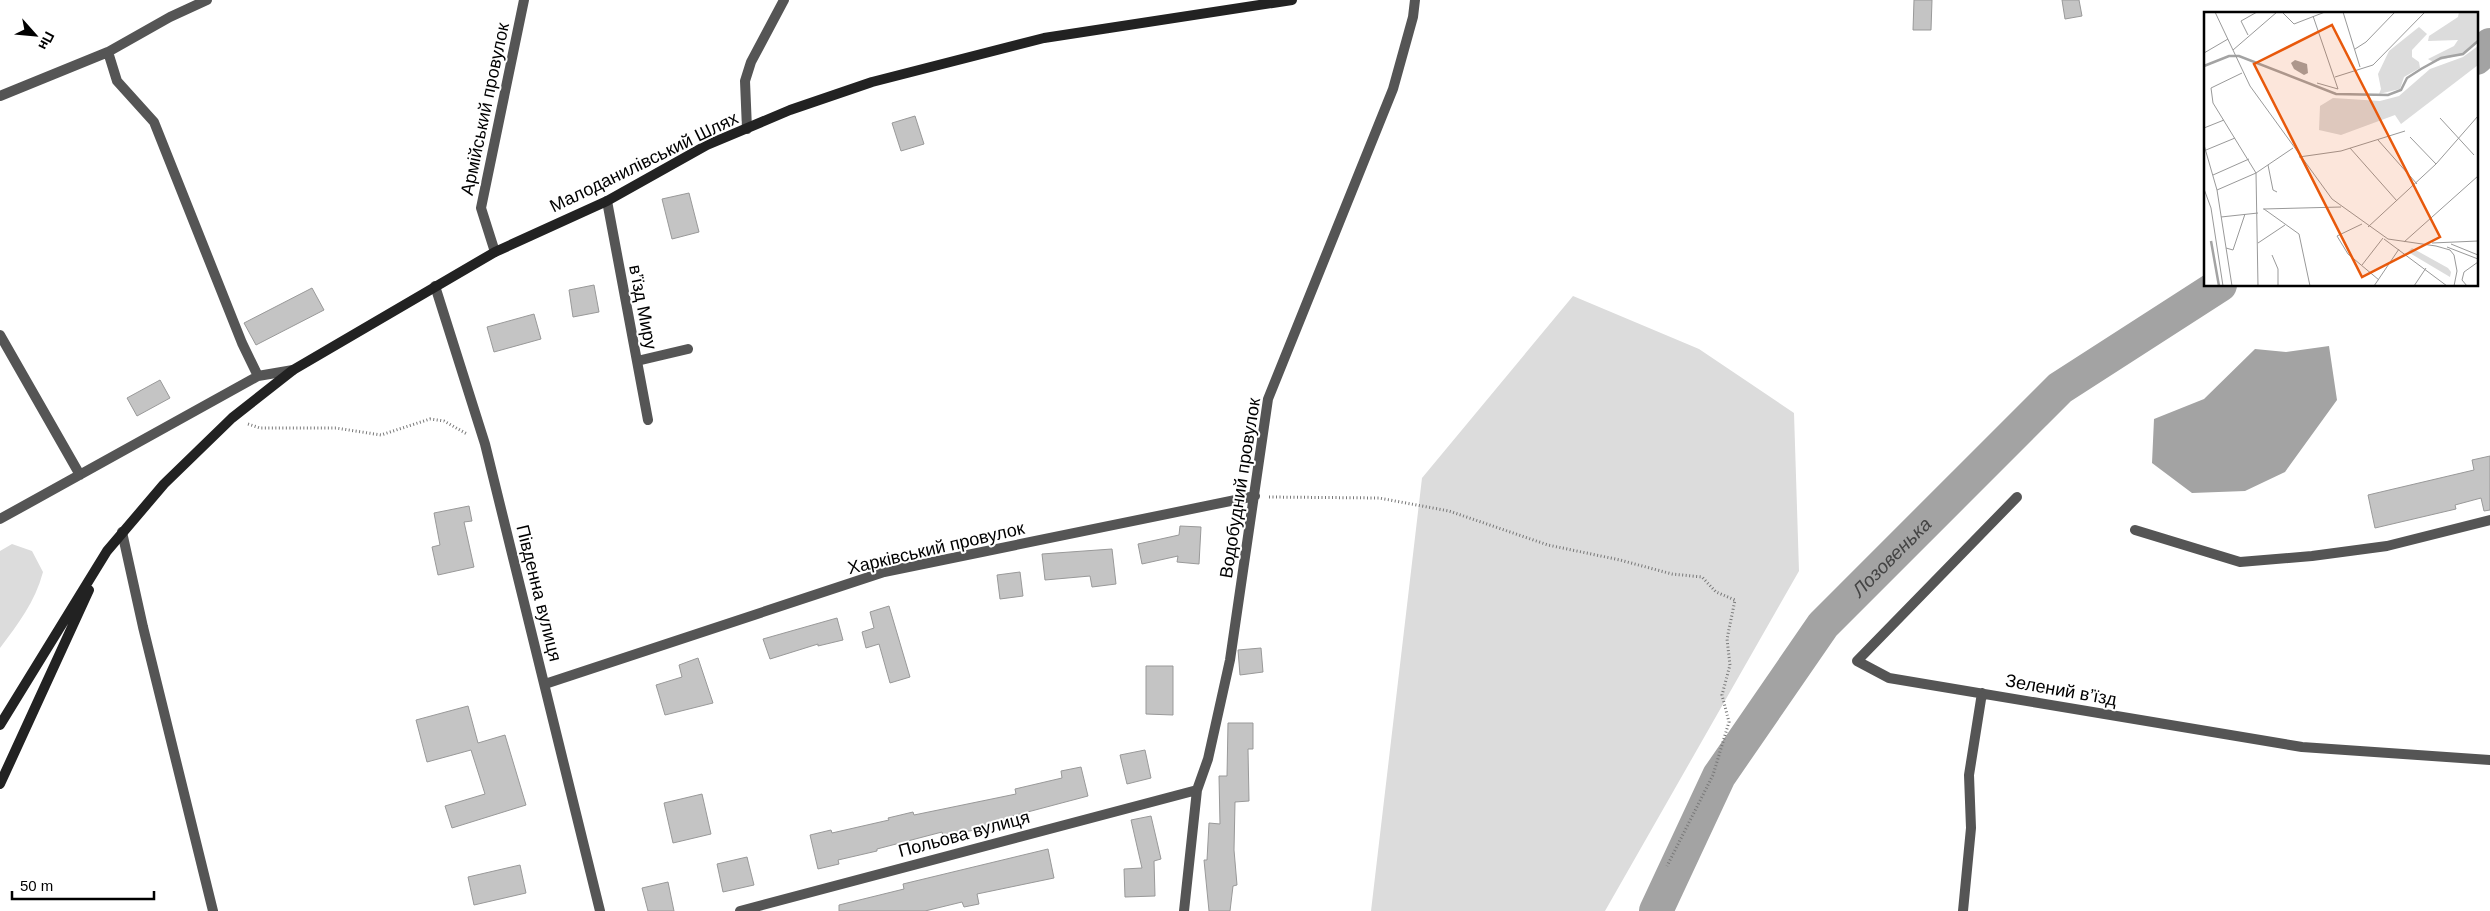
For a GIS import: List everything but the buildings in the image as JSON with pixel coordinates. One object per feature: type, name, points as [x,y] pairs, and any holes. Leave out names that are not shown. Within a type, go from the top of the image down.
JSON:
[{"type":"main road","name":"Малоданилівський Шлях","points":[[107,551],[164,484],[232,418],[293,370],[495,252],[607,200],[707,146],[790,110],[872,82],[1044,38],[1292,0]]},
{"type":"main road","points":[[0,725],[107,551]]},
{"type":"main road","points":[[0,784],[107,551]]},
{"type":"street","points":[[0,96],[108,52],[170,17],[208,0]]},
{"type":"street","name":"Армійський провулок","points":[[495,252],[481,208],[524,0]]},
{"type":"street","points":[[747,128],[745,82],[751,62],[784,0]]},
{"type":"street","name":"Водобудний провулок","points":[[1184,911],[1197,790],[1208,758],[1230,660],[1268,399],[1393,89],[1413,17],[1415,0]]},
{"type":"street","points":[[108,52],[117,81],[154,122],[242,343],[258,376]]},
{"type":"street","name":"в’їзд Миру","points":[[607,200],[648,420]]},
{"type":"street","name":"Південна вулиця","points":[[436,286],[485,444],[600,911]]},
{"type":"street","points":[[0,335],[80,475]]},
{"type":"street","points":[[637,361],[688,349]]},
{"type":"street","points":[[0,519],[258,376],[293,370]]},
{"type":"street","name":"Харківський провулок","points":[[545,684],[884,572],[1255,496]]},
{"type":"street","name":"Зелений в’їзд","points":[[2017,497],[1857,661],[1889,678],[2302,747],[2490,760]]},
{"type":"street","points":[[2135,530],[2240,562],[2312,556],[2387,546],[2490,520]]},
{"type":"street","points":[[122,532],[143,627],[213,911]]},
{"type":"street","points":[[1963,911],[1971,828],[1969,775],[1982,693]]},
{"type":"street","name":"Польова вулиця","points":[[740,911],[1197,790]]},
{"type":"path","points":[[232,418],[260,428],[336,428],[381,435],[430,420],[437,420],[444,421],[485,444]]},
{"type":"path","points":[[1255,496],[1379,498],[1449,511],[1548,544],[1672,574],[1702,577],[1716,592],[1735,600],[1727,639],[1730,665],[1722,696],[1729,722],[1713,775],[1668,866]]},
{"type":"shaded area","points":[[1573,296],[1699,349],[1794,413],[1799,571],[1605,911],[1371,911],[1422,478]]},
{"type":"shaded area","points":[[2329,346],[2337,400],[2285,472],[2245,491],[2192,493],[2152,463],[2154,419],[2204,399],[2255,349],[2286,352]]},
{"type":"shaded area","points":[[12,544],[32,551],[43,572],[31,603],[0,648],[0,551]]},
{"type":"waterway","name":"Лозовенька","points":[[2478,56],[2490,45]]},
{"type":"waterway","name":"Лозовенька","points":[[1656,911],[1719,776],[1823,625],[2060,388],[2218,286]]}]
